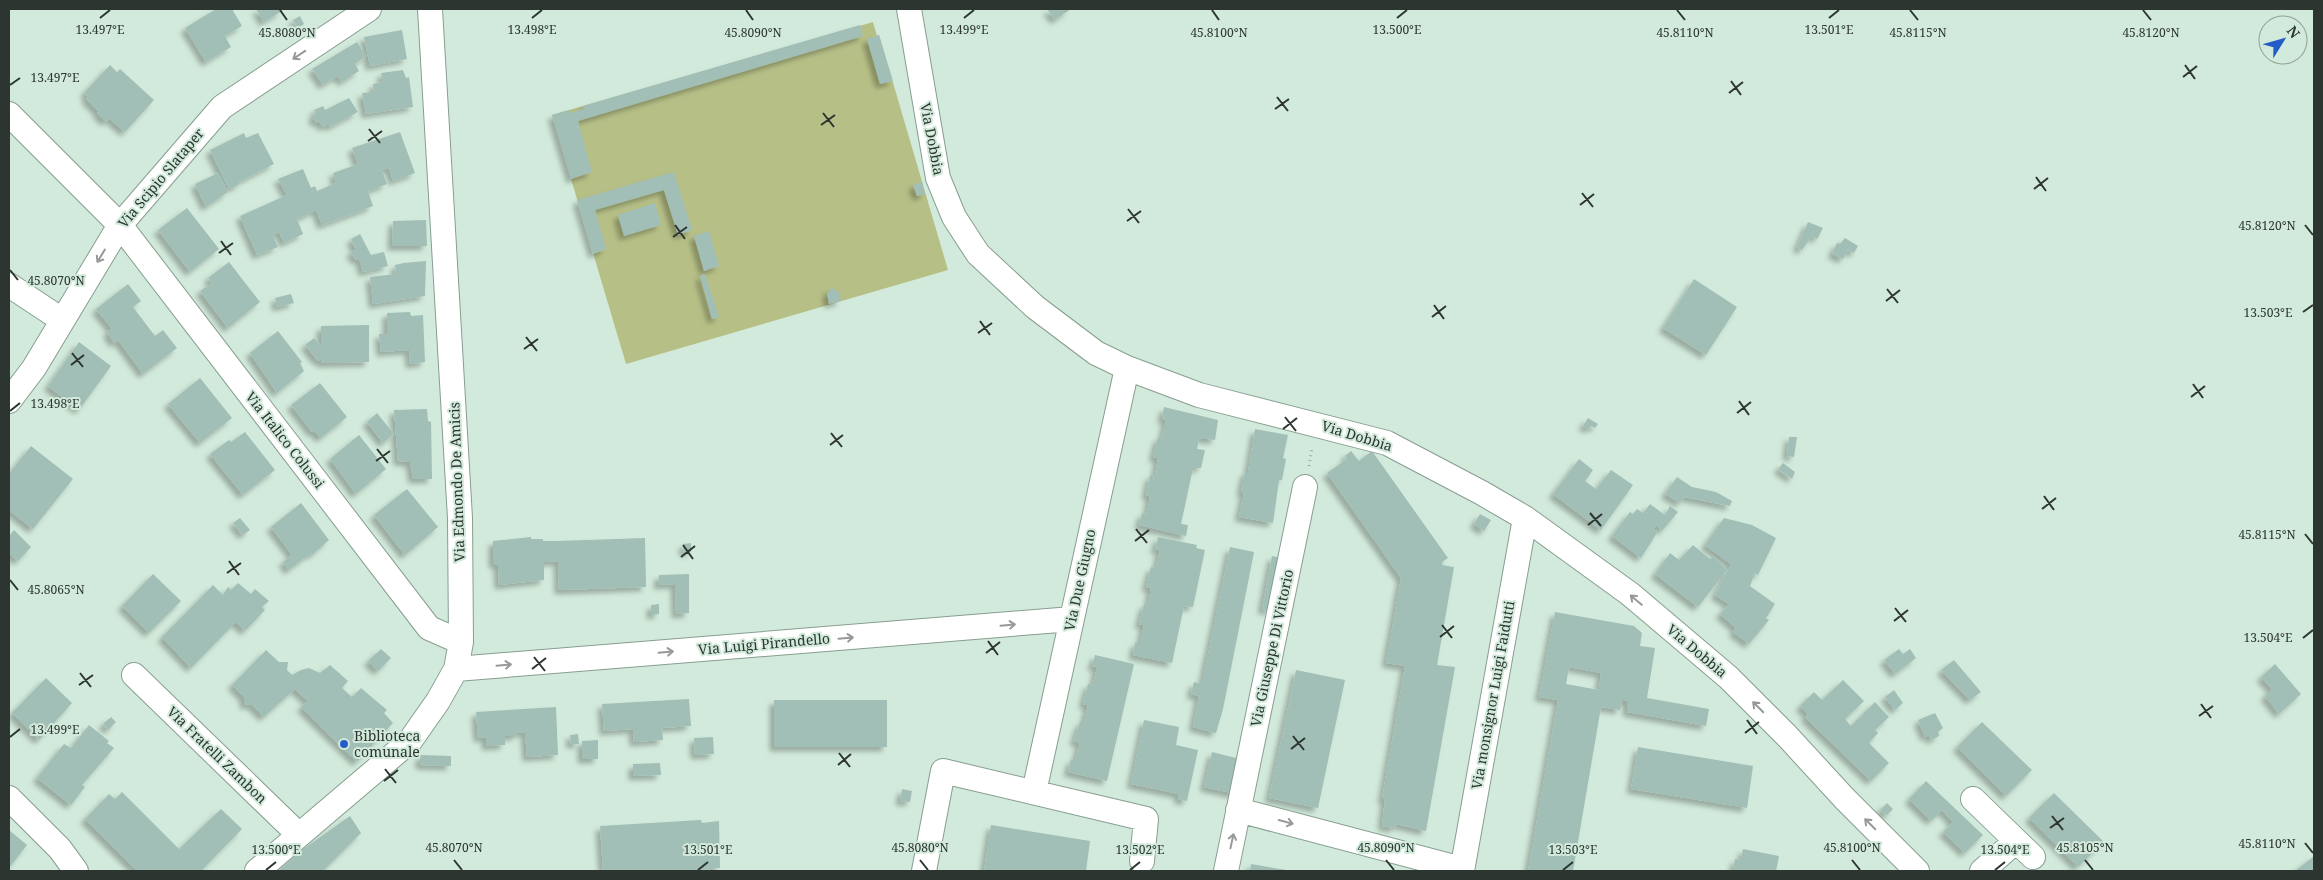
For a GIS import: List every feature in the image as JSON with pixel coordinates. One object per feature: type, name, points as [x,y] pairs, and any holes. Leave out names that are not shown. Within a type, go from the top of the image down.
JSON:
[{"type":"street","name":"Via Scipio Slataper","points":[[9,401],[34,368],[120,225],[222,107],[369,9]]},
{"type":"street","name":"Via Edmondo De Amicis","points":[[257,871],[410,741],[438,701],[456,669],[461,642],[460,518],[430,9]]},
{"type":"street","name":"Via Dobbia","points":[[908,9],[938,178],[954,217],[978,254],[1034,308],[1096,353],[1127,368],[1199,395],[1387,443],[1525,518],[1630,594],[1728,677],[1788,736],[1844,798],[1917,871]]},
{"type":"street","name":"Via Italico Colussi","points":[[9,114],[120,225],[429,628],[461,642]]},
{"type":"street","points":[[9,285],[62,320]]},
{"type":"street","name":"Via Due Giugno","points":[[1034,792],[1127,368]]},
{"type":"street","name":"Via Giuseppe Di Vittorio","points":[[1226,871],[1305,487]]},
{"type":"street","name":"Via monsignor Luigi Faidutti","points":[[1462,870],[1525,518]]},
{"type":"street","name":"Via Luigi Pirandello","points":[[456,669],[1072,619]]},
{"type":"street","name":"Via Fratelli Zambon","points":[[134,675],[299,835]]},
{"type":"street","points":[[924,871],[943,771],[1146,819],[1142,862]]},
{"type":"street","points":[[9,798],[60,849],[71,869]]},
{"type":"street","points":[[1973,799],[2025,849],[1982,871]]},
{"type":"street","points":[[1238,810],[1462,870]]},
{"type":"path","points":[[1305,487],[1316,424]]},
{"type":"green space","points":[[873,22],[877,36],[879,35],[948,270],[626,364],[552,115]]},
{"type":"building","points":[[216,9],[232,9],[242,26],[225,36],[231,47],[206,62],[185,28]]},
{"type":"building","points":[[256,9],[281,9],[282,11],[264,22]]},
{"type":"building","points":[[1047,9],[1071,9],[1055,20]]},
{"type":"building","points":[[300,16],[304,24],[298,28],[293,20]]},
{"type":"building","points":[[860,25],[863,36],[578,121],[592,172],[571,179],[552,115],[569,110],[570,113],[584,109],[583,106]]},
{"type":"building","points":[[402,30],[407,59],[370,66],[364,37]]},
{"type":"building","points":[[879,35],[893,81],[880,84],[867,39]]},
{"type":"building","points":[[357,42],[366,56],[355,64],[359,71],[342,82],[338,76],[323,85],[312,69]]},
{"type":"building","points":[[110,65],[117,72],[120,69],[154,100],[125,132],[109,118],[106,122],[86,99],[88,96],[84,93]]},
{"type":"building","points":[[403,70],[406,78],[409,77],[413,107],[366,114],[362,93],[374,92],[373,84],[383,82],[381,73]]},
{"type":"building","points":[[349,98],[358,112],[330,127],[329,124],[323,127],[319,121],[316,123],[312,116],[316,114],[314,110],[323,106],[325,110]]},
{"type":"building","points":[[400,132],[415,173],[393,181],[389,168],[382,170],[387,184],[368,191],[373,206],[322,225],[316,210],[297,219],[303,234],[284,243],[279,232],[273,235],[278,247],[257,255],[240,216],[287,195],[278,179],[303,169],[311,188],[315,186],[317,191],[336,183],[333,173],[358,164],[352,148]]},
{"type":"building","points":[[244,133],[246,138],[258,133],[274,164],[229,189],[210,150]]},
{"type":"building","points":[[674,172],[692,230],[678,235],[664,190],[595,210],[606,249],[593,254],[577,200]]},
{"type":"building","points":[[218,173],[228,192],[206,207],[195,184]]},
{"type":"building","points":[[922,182],[925,194],[917,196],[913,185]]},
{"type":"building","points":[[655,203],[661,225],[624,236],[618,215]]},
{"type":"building","points":[[187,208],[219,249],[190,272],[158,230]]},
{"type":"building","points":[[426,220],[427,246],[392,246],[393,221]]},
{"type":"building","points":[[1808,222],[1823,228],[1817,239],[1812,236],[1802,250],[1797,247]]},
{"type":"building","points":[[709,231],[719,266],[704,271],[694,236]]},
{"type":"building","points":[[360,234],[371,255],[384,252],[388,266],[363,272],[359,258],[356,260],[350,252],[356,250],[351,239]]},
{"type":"building","points":[[1845,238],[1858,246],[1854,253],[1848,250],[1843,259],[1832,254],[1837,243],[1840,244]]},
{"type":"building","points":[[426,261],[425,296],[373,304],[370,277],[396,274],[395,265]]},
{"type":"building","points":[[229,262],[260,302],[228,328],[200,291],[212,283],[208,278]]},
{"type":"building","points":[[705,274],[719,317],[712,319],[700,276]]},
{"type":"building","points":[[1694,279],[1737,307],[1706,355],[1663,328]]},
{"type":"building","points":[[128,284],[141,301],[133,307],[155,336],[163,330],[177,348],[143,374],[118,340],[114,343],[107,332],[112,329],[96,309]]},
{"type":"building","points":[[834,288],[835,291],[838,290],[841,301],[829,304],[827,293],[830,292],[829,289]]},
{"type":"building","points":[[291,294],[294,303],[277,307],[275,298]]},
{"type":"building","points":[[410,312],[411,316],[423,315],[425,362],[410,364],[409,350],[381,352],[379,334],[387,334],[387,313]]},
{"type":"building","points":[[369,325],[369,362],[321,363],[321,359],[318,361],[305,345],[314,338],[321,346],[321,326]]},
{"type":"building","points":[[278,331],[302,362],[300,363],[304,371],[277,393],[250,353]]},
{"type":"building","points":[[79,342],[111,366],[79,410],[48,386]]},
{"type":"building","points":[[200,378],[232,418],[200,443],[168,404]]},
{"type":"building","points":[[320,383],[347,417],[321,438],[314,431],[312,432],[291,405]]},
{"type":"building","points":[[1164,407],[1218,420],[1215,440],[1199,438],[1197,449],[1205,450],[1201,468],[1193,468],[1181,524],[1188,525],[1186,536],[1139,525],[1142,513],[1147,514],[1150,496],[1146,495],[1150,475],[1155,476],[1158,458],[1153,457],[1158,437],[1162,438],[1166,420],[1162,419]]},
{"type":"building","points":[[427,409],[428,421],[431,422],[432,479],[413,479],[410,462],[398,461],[394,410]]},
{"type":"building","points":[[377,413],[394,434],[383,443],[367,422]]},
{"type":"building","points":[[1588,418],[1598,424],[1595,428],[1591,426],[1589,429],[1583,426]]},
{"type":"building","points":[[1255,429],[1288,435],[1283,458],[1286,459],[1282,480],[1279,480],[1273,523],[1239,517],[1244,493],[1241,492],[1245,472],[1248,472]]},
{"type":"building","points":[[245,432],[275,470],[243,495],[210,454],[229,440],[231,442]]},
{"type":"building","points":[[359,435],[386,469],[356,494],[330,459]]},
{"type":"building","points":[[1789,437],[1797,437],[1794,457],[1787,456]]},
{"type":"building","points":[[31,446],[73,479],[33,529],[9,510],[9,474]]},
{"type":"building","points":[[1351,451],[1359,461],[1372,451],[1448,558],[1442,562],[1442,565],[1454,567],[1437,665],[1455,667],[1426,831],[1396,824],[1395,828],[1382,826],[1385,799],[1382,799],[1405,666],[1386,663],[1401,578],[1327,473],[1347,459],[1345,456]]},
{"type":"building","points":[[1579,459],[1593,470],[1585,481],[1596,489],[1611,470],[1633,485],[1601,530],[1553,494]]},
{"type":"building","points":[[1783,463],[1795,472],[1792,479],[1778,469]]},
{"type":"building","points":[[1677,477],[1692,487],[1716,492],[1732,501],[1730,506],[1684,497],[1680,503],[1665,494]]},
{"type":"building","points":[[407,489],[438,527],[405,555],[374,515]]},
{"type":"building","points":[[301,503],[329,540],[312,555],[311,553],[289,570],[283,562],[292,555],[271,527]]},
{"type":"building","points":[[1650,504],[1665,515],[1670,506],[1678,512],[1662,531],[1656,525],[1653,529],[1657,533],[1641,558],[1612,536],[1630,512],[1633,514],[1637,509],[1643,513]]},
{"type":"building","points":[[1480,514],[1491,520],[1484,531],[1474,524]]},
{"type":"building","points":[[240,518],[250,530],[243,535],[233,523]]},
{"type":"building","points":[[1724,518],[1752,525],[1776,538],[1758,575],[1755,573],[1750,586],[1775,604],[1766,618],[1769,620],[1749,644],[1733,632],[1736,628],[1720,614],[1729,604],[1715,595],[1731,564],[1705,545]]},
{"type":"building","points":[[14,530],[31,547],[18,561],[9,553],[9,536]]},
{"type":"building","points":[[531,537],[531,539],[543,539],[543,541],[645,538],[646,587],[559,590],[558,561],[544,562],[544,580],[499,585],[498,565],[493,563],[493,541]]},
{"type":"building","points":[[1158,537],[1197,545],[1196,548],[1205,550],[1193,607],[1184,606],[1172,663],[1133,655],[1135,643],[1140,643],[1144,625],[1139,624],[1144,604],[1148,605],[1151,588],[1146,587],[1151,567],[1156,568],[1160,550],[1155,549]]},
{"type":"building","points":[[691,543],[691,552],[684,552],[683,544]]},
{"type":"building","points":[[1693,545],[1710,559],[1713,556],[1727,570],[1698,607],[1655,574],[1670,553],[1679,560]]},
{"type":"building","points":[[1230,547],[1254,552],[1223,709],[1216,733],[1193,727],[1199,696],[1191,694],[1194,682],[1202,684]]},
{"type":"building","points":[[1272,556],[1281,558],[1270,611],[1262,609]]},
{"type":"building","points":[[153,574],[181,601],[149,633],[122,606]]},
{"type":"building","points":[[689,574],[689,613],[676,614],[675,584],[658,585],[659,575]]},
{"type":"building","points":[[238,583],[251,594],[255,589],[269,601],[262,607],[265,610],[245,631],[236,622],[191,668],[162,637],[213,585],[223,595],[228,587],[231,590]]},
{"type":"building","points":[[659,604],[659,614],[651,615],[651,605]]},
{"type":"building","points":[[1555,612],[1634,626],[1642,633],[1640,646],[1655,648],[1647,698],[1709,709],[1706,726],[1627,712],[1627,701],[1622,701],[1620,710],[1601,707],[1573,871],[1528,871],[1558,700],[1539,697]],"holes":[[[1569,667],[1601,673],[1599,690],[1566,684]]]},
{"type":"building","points":[[381,649],[391,658],[378,671],[368,661]]},
{"type":"building","points":[[1899,649],[1903,654],[1910,649],[1916,658],[1895,674],[1884,660]]},
{"type":"building","points":[[266,650],[279,662],[288,662],[287,670],[292,675],[309,668],[320,673],[330,665],[348,681],[342,688],[352,697],[361,688],[387,710],[384,713],[393,723],[357,762],[301,707],[308,701],[295,689],[264,717],[251,704],[244,705],[244,697],[232,685]]},
{"type":"building","points":[[1095,655],[1134,664],[1107,781],[1068,772],[1071,759],[1075,761],[1080,743],[1074,741],[1080,722],[1084,722],[1088,705],[1083,704],[1088,684],[1093,685],[1097,667],[1092,666]]},
{"type":"building","points":[[1954,660],[1981,692],[1970,700],[1941,670]]},
{"type":"building","points":[[2275,664],[2301,694],[2279,714],[2265,696],[2272,689],[2261,677]]},
{"type":"building","points":[[1296,670],[1345,680],[1318,808],[1269,798]]},
{"type":"building","points":[[46,678],[72,703],[39,740],[12,713]]},
{"type":"building","points":[[1843,680],[1864,701],[1845,719],[1851,726],[1875,702],[1889,717],[1875,730],[1878,733],[1869,743],[1889,763],[1871,781],[1805,717],[1808,714],[1800,706],[1814,692],[1822,700]]},
{"type":"building","points":[[1894,690],[1903,703],[1895,710],[1885,697]]},
{"type":"building","points":[[689,699],[691,726],[662,728],[663,740],[634,742],[633,729],[604,731],[602,704]]},
{"type":"building","points":[[774,700],[887,700],[887,747],[774,747]]},
{"type":"building","points":[[556,707],[558,755],[527,757],[525,732],[516,733],[517,736],[505,736],[505,745],[486,746],[486,737],[478,738],[476,712]]},
{"type":"building","points":[[1935,713],[1943,728],[1938,732],[1939,736],[1931,740],[1929,735],[1925,737],[1918,720]]},
{"type":"building","points":[[111,717],[116,722],[108,730],[103,724]]},
{"type":"building","points":[[1144,720],[1179,727],[1176,745],[1198,750],[1187,801],[1178,799],[1179,794],[1131,784]]},
{"type":"building","points":[[1982,722],[2032,770],[2006,796],[1957,747]]},
{"type":"building","points":[[89,725],[109,741],[107,743],[114,748],[82,785],[85,787],[71,805],[37,778],[64,744],[71,748]]},
{"type":"building","points":[[578,734],[579,744],[571,744],[570,735]]},
{"type":"building","points":[[713,737],[714,754],[695,755],[694,738]]},
{"type":"building","points":[[598,740],[598,759],[582,759],[582,741]]},
{"type":"building","points":[[1638,747],[1753,766],[1747,808],[1631,789]]},
{"type":"building","points":[[1212,752],[1244,760],[1236,794],[1204,787]]},
{"type":"building","points":[[420,755],[451,756],[451,766],[420,765]]},
{"type":"building","points":[[660,763],[661,775],[633,776],[633,764]]},
{"type":"building","points":[[1926,781],[1983,835],[1965,853],[1943,832],[1953,822],[1942,810],[1931,821],[1909,799]]},
{"type":"building","points":[[902,789],[912,791],[910,802],[900,801]]},
{"type":"building","points":[[122,792],[179,849],[221,809],[242,829],[201,871],[137,871],[85,819],[109,794],[115,799]]},
{"type":"building","points":[[2054,793],[2104,842],[2078,867],[2029,818]]},
{"type":"building","points":[[1887,803],[1893,809],[1887,815],[1880,810]]},
{"type":"building","points":[[350,816],[361,833],[323,871],[278,871],[302,850]]},
{"type":"building","points":[[701,820],[702,823],[719,821],[720,868],[691,871],[603,871],[600,826]]},
{"type":"building","points":[[991,825],[1090,841],[1086,871],[984,871]]},
{"type":"building","points":[[9,830],[27,845],[9,868]]},
{"type":"building","points":[[1743,849],[1779,856],[1776,871],[1733,871],[1735,859],[1741,860]]},
{"type":"building","points":[[2314,856],[2314,871],[2295,871]]},
{"type":"building","points":[[1251,864],[1286,870],[1286,871],[1250,871]]},
{"type":"place","name":"Biblioteca comunale","points":[[344,744]]}]
